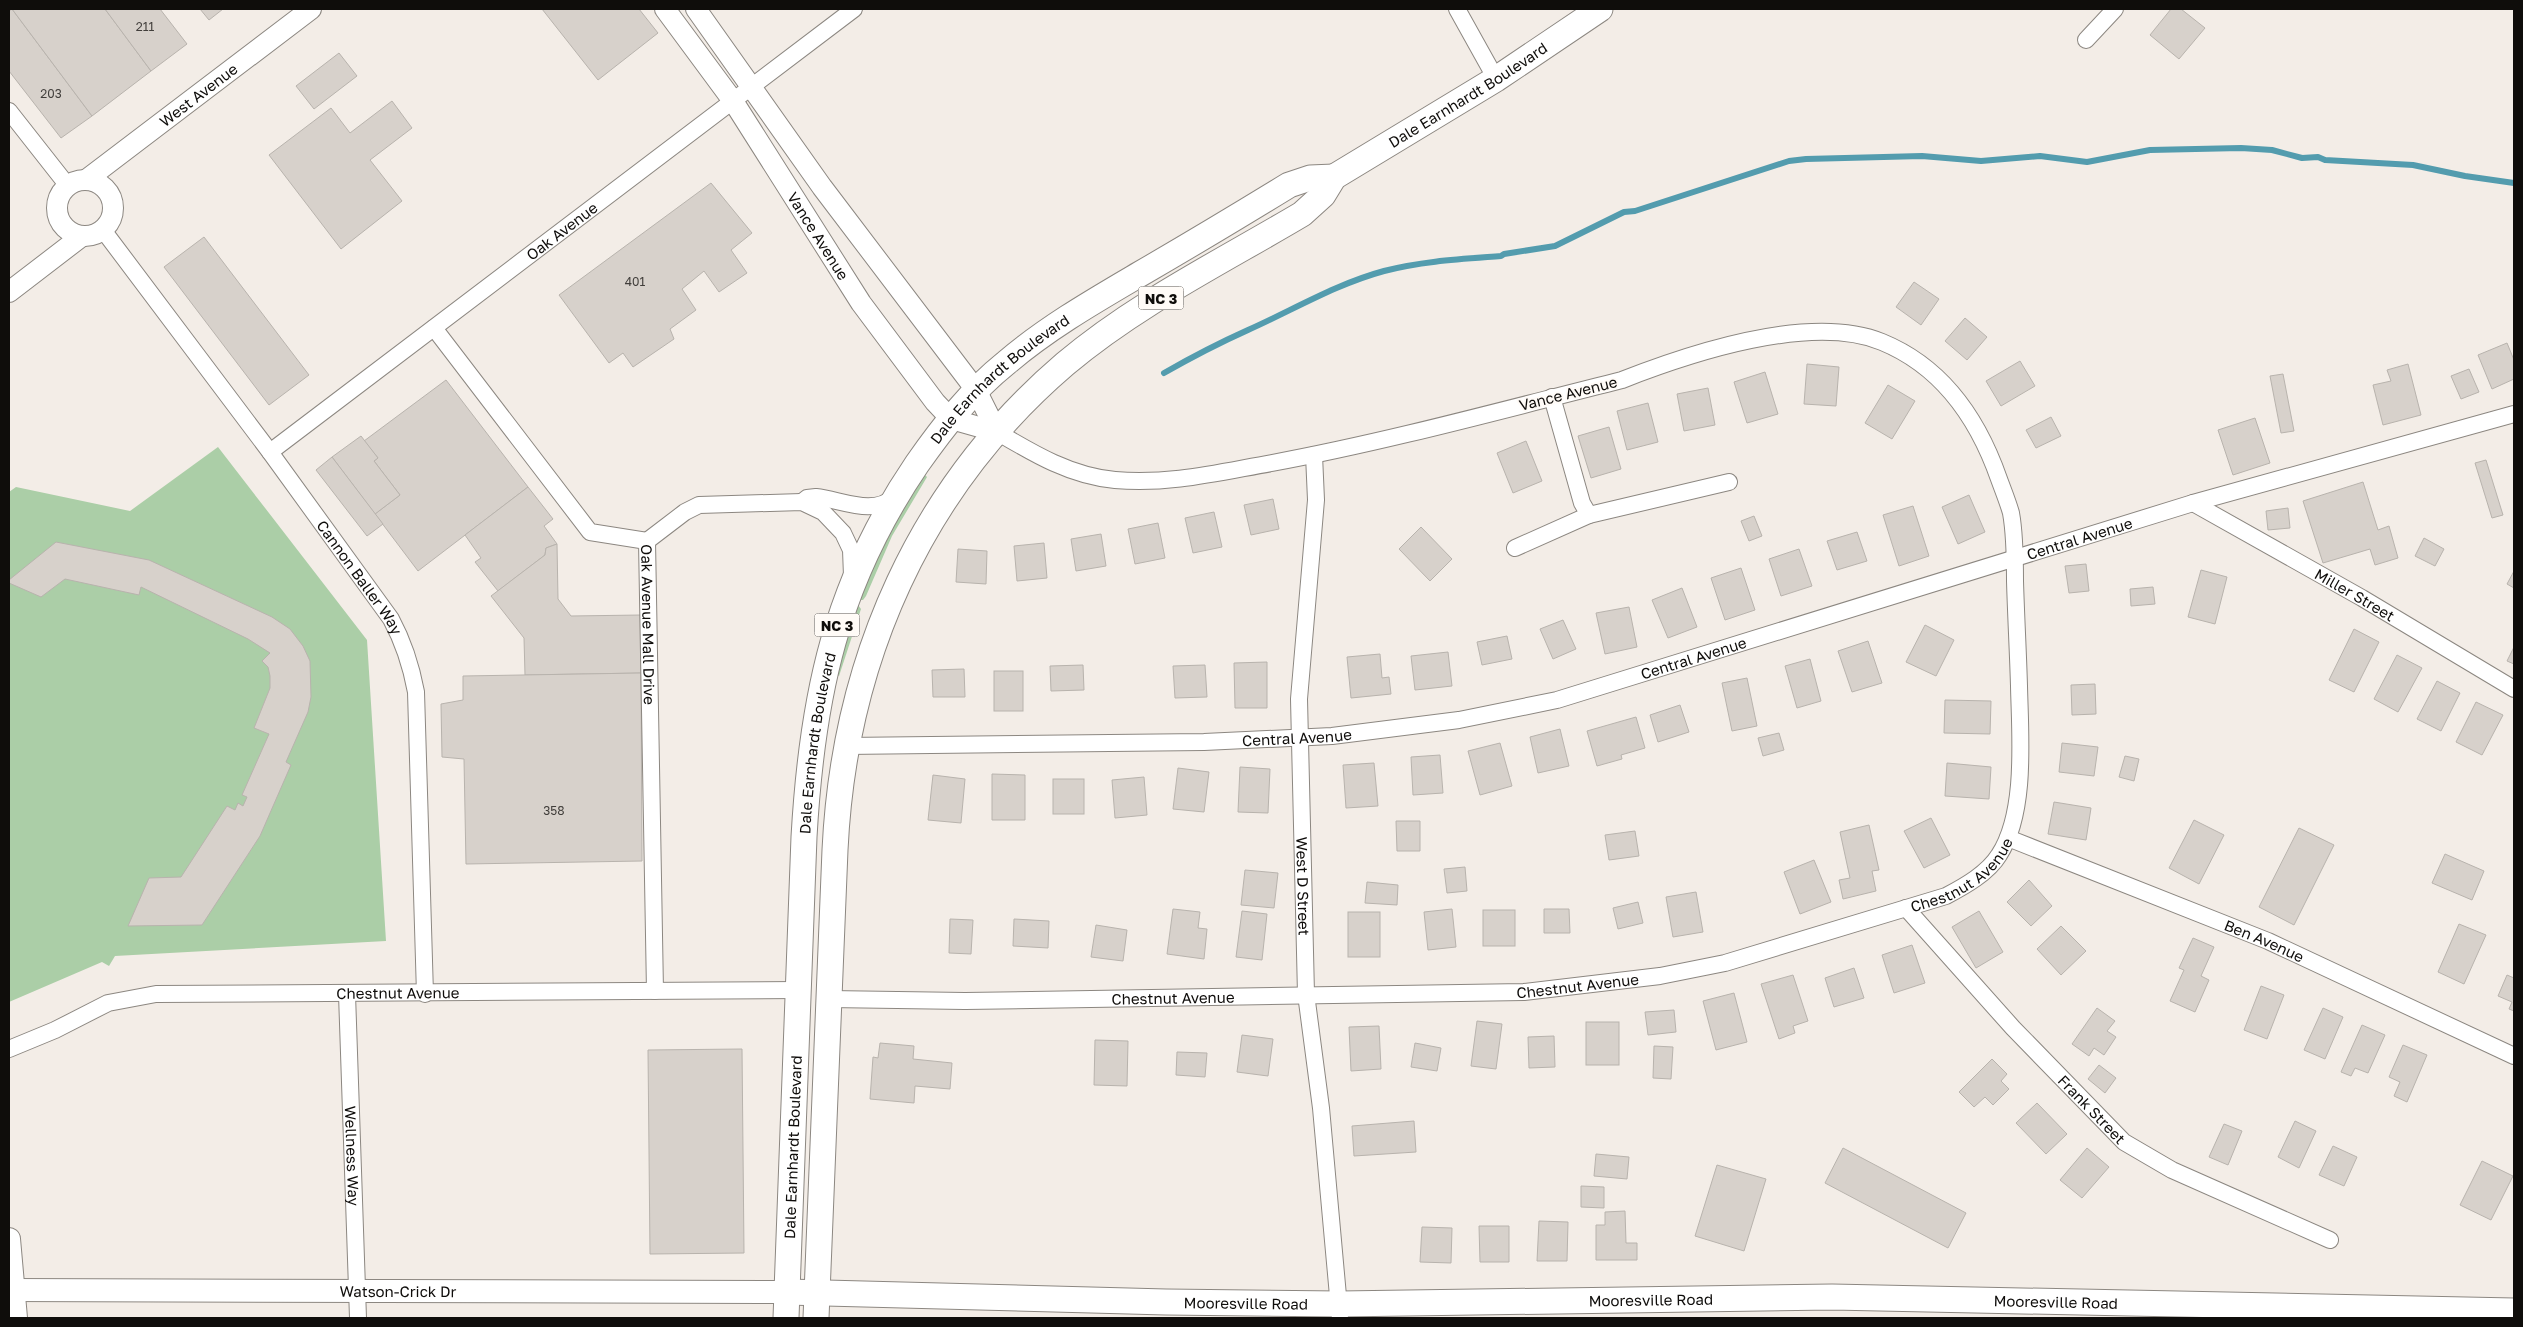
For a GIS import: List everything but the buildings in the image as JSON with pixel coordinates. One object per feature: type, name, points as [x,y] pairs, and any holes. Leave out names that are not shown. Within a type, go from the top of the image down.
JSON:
[{"type":"main road","name":"Dale Earnhardt Boulevard","points":[[816,1318],[835,835],[845,746],[869,654],[898,582],[940,507],[997,432],[1038,388],[1088,346],[1148,305],[1302,214],[1323,195],[1334,178],[1496,79],[1600,9]]},
{"type":"main road","name":"Dale Earnhardt Boulevard","points":[[786,1318],[804,837],[812,747],[830,654],[851,584],[866,549],[899,492],[951,419],[976,390],[1006,362],[1067,318],[1290,185],[1310,178],[1334,178]]},
{"type":"main road","points":[[9,1239],[12,1290],[16,1318]]},
{"type":"main road","name":"Watson-Crick Dr","points":[[12,1290],[787,1292]]},
{"type":"main road","name":"Mooresville Road","points":[[787,1292],[1166,1302],[1340,1311],[1832,1297],[2514,1311]]},
{"type":"street","name":"West Avenue","points":[[77,183],[311,9]]},
{"type":"street","name":"Vance Avenue","points":[[665,9],[733,101],[861,303],[935,402],[951,419],[997,432],[1053,464],[1114,480],[1172,481],[1365,445],[1622,380],[1660,366],[1731,346],[1794,333],[1821,330],[1851,333],[1881,341],[1916,358],[1941,380],[1964,406],[1988,449],[2011,513],[2015,558]]},
{"type":"street","name":"Vance Avenue","points":[[696,9],[822,187],[976,390],[997,432]]},
{"type":"street","name":"Oak Avenue","points":[[270,452],[854,9]]},
{"type":"street","points":[[1457,9],[1496,79]]},
{"type":"street","points":[[2086,40],[2115,9]]},
{"type":"street","points":[[9,111],[77,183],[101,185],[109,192],[113,202],[112,218],[103,230],[90,236],[82,236],[68,231],[59,217],[58,200],[77,183]]},
{"type":"street","name":"Cannon Baller Way","points":[[103,230],[270,452],[391,619],[404,643],[411,663],[416,692],[425,994]]},
{"type":"street","points":[[9,292],[82,236]]},
{"type":"street","name":"Oak Avenue Mall Drive","points":[[434,328],[590,532],[646,541],[655,991]]},
{"type":"street","points":[[1552,398],[1582,503],[1589,515]]},
{"type":"street","name":"Central Avenue","points":[[845,746],[1204,742],[1332,736],[1459,720],[1557,700],[2193,503],[2514,414]]},
{"type":"street","name":"West D Street","points":[[1314,455],[1316,500],[1299,699],[1298,738],[1306,994],[1321,1108],[1340,1311]]},
{"type":"street","points":[[1515,548],[1589,515],[1729,482]]},
{"type":"street","points":[[802,502],[807,498],[816,498],[873,506],[886,502],[899,492]]},
{"type":"street","points":[[646,541],[685,512],[699,505],[802,502],[824,512],[843,533],[852,554],[851,584]]},
{"type":"street","name":"Miller Street","points":[[2193,503],[2362,598],[2514,689]]},
{"type":"street","name":"Chestnut Avenue","points":[[829,999],[965,1001],[1306,994],[1524,992],[1660,976],[1725,963],[1946,896],[1967,885],[1998,857],[2008,838],[2018,793],[2021,745],[2015,558]]},
{"type":"street","name":"Ben Avenue","points":[[2008,838],[2268,941],[2514,1056]]},
{"type":"street","name":"Frank Street","points":[[1906,908],[2013,1028],[2124,1142],[2172,1170],[2330,1240]]},
{"type":"street","name":"Chestnut Avenue","points":[[9,1049],[55,1030],[108,1003],[156,994],[425,994],[799,990]]},
{"type":"street","name":"Wellness Way","points":[[347,994],[358,1318]]},
{"type":"green space","points":[[218,447],[367,640],[386,941],[115,956],[109,966],[102,962],[9,1002],[9,492],[16,487],[130,511]]},
{"type":"green space","points":[[925,475],[927,477],[892,536],[866,596],[863,600],[860,600],[888,533]]},
{"type":"green space","points":[[858,605],[861,609],[839,676],[837,675],[849,628]]},
{"type":"waterway","points":[[1164,373],[1227,340],[1332,290],[1366,276],[1413,265],[1501,256],[1555,246],[1624,212],[1635,211],[1789,161],[1922,156],[1981,161],[2040,156],[2087,162],[2150,150],[2241,148],[2272,150],[2302,158],[2318,157],[2325,160],[2413,165],[2465,176],[2514,183]]}]
